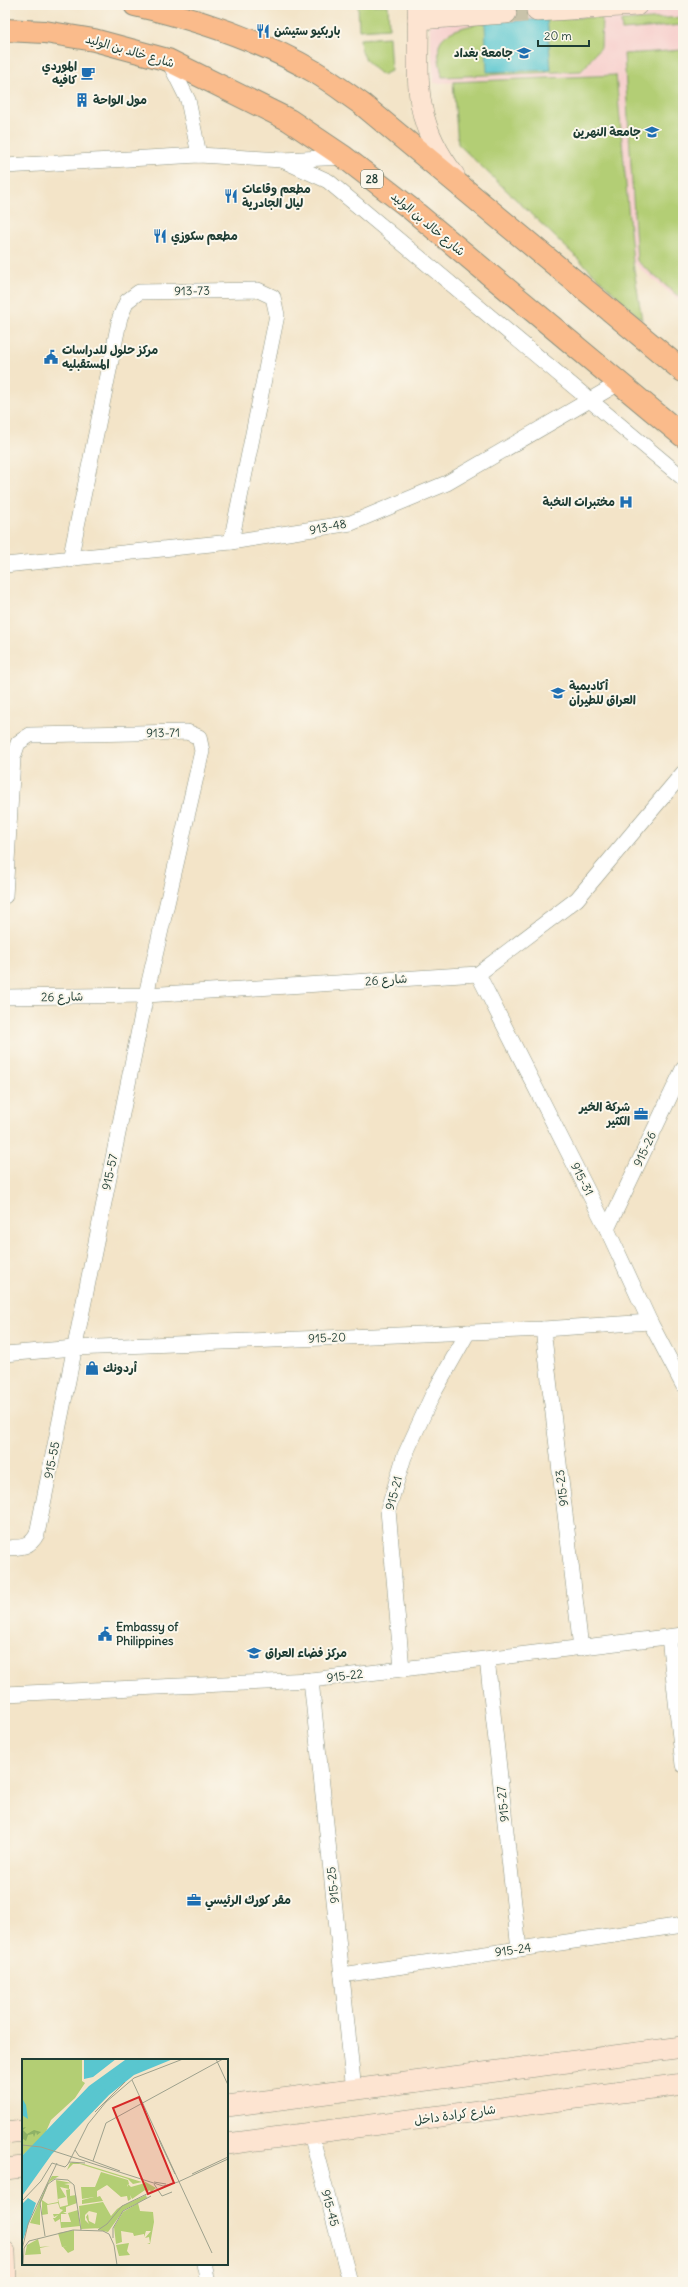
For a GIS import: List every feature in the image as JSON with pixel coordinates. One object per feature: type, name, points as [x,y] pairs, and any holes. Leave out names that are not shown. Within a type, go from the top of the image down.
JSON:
[{"type":"main road","points":[[135,5],[170,13],[224,30],[269,49],[315,72],[363,104],[683,371]]},
{"type":"main road","points":[[537,11],[637,5]]},
{"type":"main road","points":[[477,198],[455,176],[438,154],[424,119],[418,95],[418,12],[506,13]]},
{"type":"main road","name":"شارع خالد بن الوليد","points":[[5,30],[45,32],[94,40],[168,60],[289,120],[344,157],[411,209],[683,436]]},
{"type":"main road","points":[[228,2106],[354,2091],[683,2047]]},
{"type":"main road","name":"شارع كرادة داخل","points":[[228,2144],[683,2084]]},
{"type":"main road","points":[[5,2133],[22,2131]]},
{"type":"main road","points":[[5,2169],[22,2167]]},
{"type":"main road","points":[[5,2252],[6,2282]]},
{"type":"street","points":[[168,60],[188,100],[199,155]]},
{"type":"street","points":[[5,166],[199,155],[282,160],[344,157]]},
{"type":"street","points":[[282,160],[328,181],[683,478]]},
{"type":"street","name":"913-73","points":[[70,560],[120,317],[127,301],[139,292],[258,290],[273,297],[277,315],[231,542]]},
{"type":"street","name":"913-48","points":[[5,565],[70,560],[274,537],[351,523],[448,483],[619,383]]},
{"type":"street","name":"913-71","points":[[5,896],[13,758],[18,743],[30,735],[187,732],[199,737],[202,751],[146,995]]},
{"type":"street","points":[[478,974],[577,899],[683,773]]},
{"type":"street","name":"شارع 26","points":[[5,997],[146,995],[478,974]]},
{"type":"street","name":"915-31","points":[[478,974],[607,1229],[650,1322],[683,1385]]},
{"type":"street","name":"915-57","points":[[74,1348],[146,995]]},
{"type":"street","name":"915-26","points":[[607,1229],[683,1069]]},
{"type":"street","name":"915-20","points":[[5,1354],[74,1348],[543,1329],[650,1322]]},
{"type":"street","name":"915-23","points":[[543,1329],[581,1648]]},
{"type":"street","name":"915-21","points":[[402,1669],[388,1510],[410,1444],[432,1396],[468,1332]]},
{"type":"street","name":"915-55","points":[[5,1548],[23,1547],[32,1543],[37,1534],[74,1348]]},
{"type":"street","points":[[676,1636],[683,1765]]},
{"type":"street","name":"915-22","points":[[5,1694],[311,1680],[676,1636]]},
{"type":"street","name":"915-27","points":[[487,1659],[519,1949]]},
{"type":"street","name":"915-25","points":[[311,1680],[354,2091]]},
{"type":"street","name":"915-24","points":[[342,1975],[683,1925]]},
{"type":"street","name":"915-45","points":[[311,2134],[350,2282]]},
{"type":"street","points":[[204,2265],[208,2282]]},
{"type":"shaded area","points":[[428,5],[683,5],[683,304],[633,263],[616,76],[434,83]]},
{"type":"green space","points":[[358,5],[388,5],[389,28],[359,30]]},
{"type":"green space","points":[[602,17],[601,48],[581,71],[442,77],[439,57],[439,46],[441,40],[451,32],[458,29],[485,22],[551,70],[547,19]]},
{"type":"green space","points":[[683,17],[683,25],[622,30],[621,21]]},
{"type":"green space","points":[[389,37],[391,71],[382,75],[366,60],[360,45],[360,39]]},
{"type":"green space","name":"جامعة النهرين","points":[[683,50],[683,292],[678,296],[637,261],[624,54]]},
{"type":"green space","points":[[616,75],[633,263],[642,320],[458,144],[453,82]]},
{"type":"water","points":[[547,19],[551,70],[487,72],[485,22]]},
{"type":"tunnel","points":[[506,13],[537,11]]},
{"type":"place","name":"باربكيو ستيشن","points":[[263,31]]},
{"type":"place","name":"جامعة بغداد","points":[[524,53]]},
{"type":"place","name":"الموردي كافيه","points":[[88,73]]},
{"type":"place","name":"مول الواحة","points":[[82,100]]},
{"type":"place","name":"جامعة النهرين","points":[[652,132]]},
{"type":"place","name":"مطعم وقاعات ليال الجادرية","points":[[231,196]]},
{"type":"place","name":"مطعم سكوزي","points":[[160,236]]},
{"type":"place","name":"مركز حلول للدراسات المستقبليه","points":[[51,357]]},
{"type":"place","name":"مختبرات النخبة","points":[[626,502]]},
{"type":"place","name":"أكاديمية العراق للطيران","points":[[558,693]]},
{"type":"place","name":"شركة الخير الكثير","points":[[641,1114]]},
{"type":"place","name":"أردونك","points":[[92,1368]]},
{"type":"place","name":"Embassy of Philippines","points":[[105,1634]]},
{"type":"place","name":"مركز فضاء العراق","points":[[254,1653]]},
{"type":"place","name":"مقر كورك الرئيسي","points":[[194,1900]]}]
